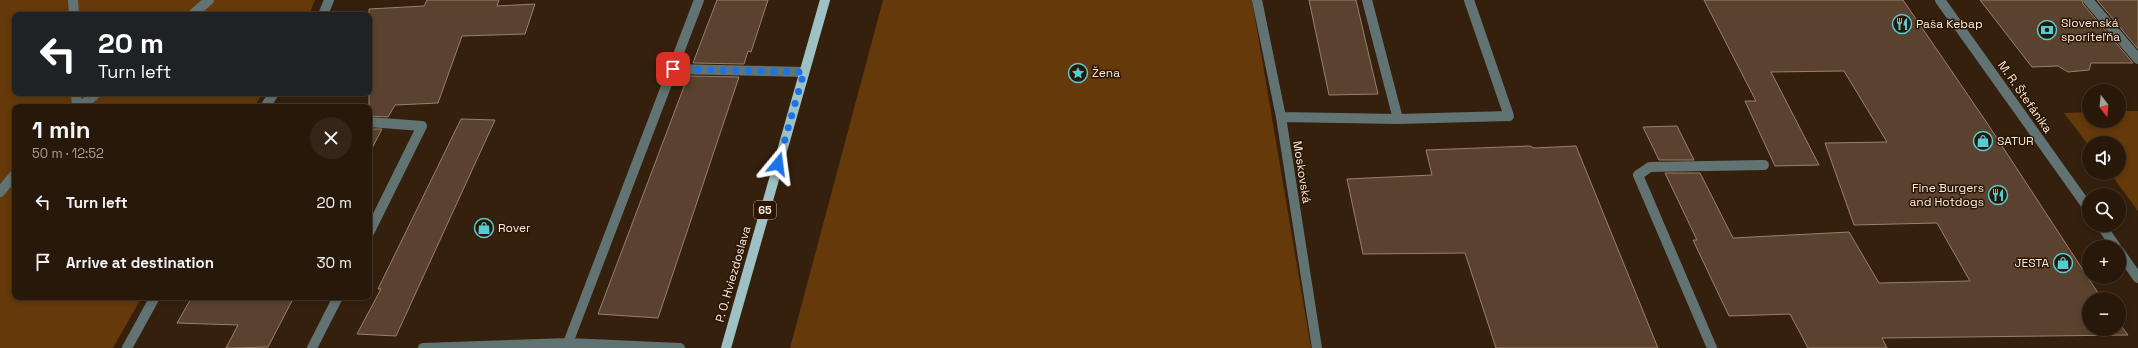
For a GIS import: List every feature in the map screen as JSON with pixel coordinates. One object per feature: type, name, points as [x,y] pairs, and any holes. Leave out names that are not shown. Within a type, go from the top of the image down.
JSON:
[{"type":"main road","name":"P. O. Hviezdoslava","points":[[726,348],[825,0]]},
{"type":"street","points":[[73,0],[74,12]]},
{"type":"street","points":[[195,12],[208,0]]},
{"type":"street","points":[[324,12],[329,0]]},
{"type":"street","points":[[568,342],[699,0]]},
{"type":"street","name":"Moskovská","points":[[1257,0],[1281,117],[1317,348]]},
{"type":"street","points":[[1367,0],[1398,119]]},
{"type":"street","points":[[1281,117],[1300,116],[1398,119],[1509,116],[1469,0]]},
{"type":"street","name":"M. R. Štefánika","points":[[1940,0],[2082,199]]},
{"type":"street","points":[[2088,0],[2138,59]]},
{"type":"street","points":[[673,69],[804,72]]},
{"type":"street","points":[[84,104],[93,96]]},
{"type":"street","points":[[372,122],[422,126],[372,227]]},
{"type":"street","points":[[1712,348],[1638,175],[1650,167],[1764,165]]},
{"type":"street","points":[[0,192],[12,178]]},
{"type":"street","points":[[2126,261],[2138,278]]},
{"type":"street","points":[[127,348],[153,300]]},
{"type":"street","points":[[312,348],[336,300]]},
{"type":"street","points":[[423,348],[568,342],[680,348]]},
{"type":"shaded area","points":[[0,0],[315,0],[310,12],[12,12],[12,96],[261,96],[256,104],[12,104],[12,300],[140,300],[113,348],[0,348]]},
{"type":"shaded area","points":[[883,0],[1252,0],[1311,348],[790,348]]},
{"type":"shaded area","points":[[2126,111],[2138,111],[2138,211],[2126,195],[2126,188],[2121,188],[2115,180],[2126,180],[2126,136],[2082,137],[2064,113],[2082,112],[2082,128],[2126,128]]},
{"type":"building","points":[[427,0],[499,0],[497,6],[535,4],[525,34],[462,36],[438,103],[395,105],[388,117],[372,116],[372,104],[369,104],[369,96],[372,96],[372,12],[369,12],[369,9],[424,6]]},
{"type":"building","points":[[717,0],[768,0],[751,52],[748,51],[744,64],[693,63]]},
{"type":"building","points":[[1309,0],[1356,0],[1378,94],[1329,95]]},
{"type":"building","points":[[1704,0],[1903,0],[1987,123],[2082,268],[2082,284],[2092,284],[2097,292],[2082,292],[2082,336],[1882,338],[1887,348],[1808,348],[1790,314],[1729,316],[1693,240],[1697,240],[1665,173],[1700,173],[1733,238],[1849,232],[1879,283],[1970,281],[1937,223],[1854,225],[1825,143],[1887,142],[1844,71],[1771,72],[1819,165],[1775,166],[1745,101],[1756,101]]},
{"type":"building","points":[[1980,0],[2082,0],[2083,4],[2133,63],[2091,63],[2089,70],[2068,72],[2058,66],[2032,67]]},
{"type":"building","points":[[2097,0],[2138,0],[2138,49]]},
{"type":"building","points":[[688,76],[739,77],[658,318],[598,314]]},
{"type":"building","points":[[461,119],[495,120],[396,336],[357,334],[381,289],[378,289]]},
{"type":"building","points":[[1677,126],[1694,160],[1659,160],[1643,127]]},
{"type":"building","points":[[372,129],[382,129],[372,148]]},
{"type":"building","points":[[1530,146],[1534,148],[1576,146],[1658,348],[1496,348],[1465,253],[1363,254],[1347,179],[1432,175],[1426,150]]},
{"type":"building","points":[[190,300],[292,300],[268,347],[226,348],[238,325],[177,323]]},
{"type":"place","name":"Paša Kebap","points":[[1902,24]]},
{"type":"place","name":"Slovenská sporiteľňa","points":[[2047,30]]},
{"type":"place","name":"Žena","points":[[1078,73]]},
{"type":"place","name":"SATUR","points":[[1983,141]]},
{"type":"place","name":"Fine Burgers and Hotdogs","points":[[1998,195]]},
{"type":"place","name":"Rover","points":[[484,228]]},
{"type":"place","name":"JESTA","points":[[2063,263]]},
{"type":"route","points":[[673,69],[804,72],[778,164]]}]
